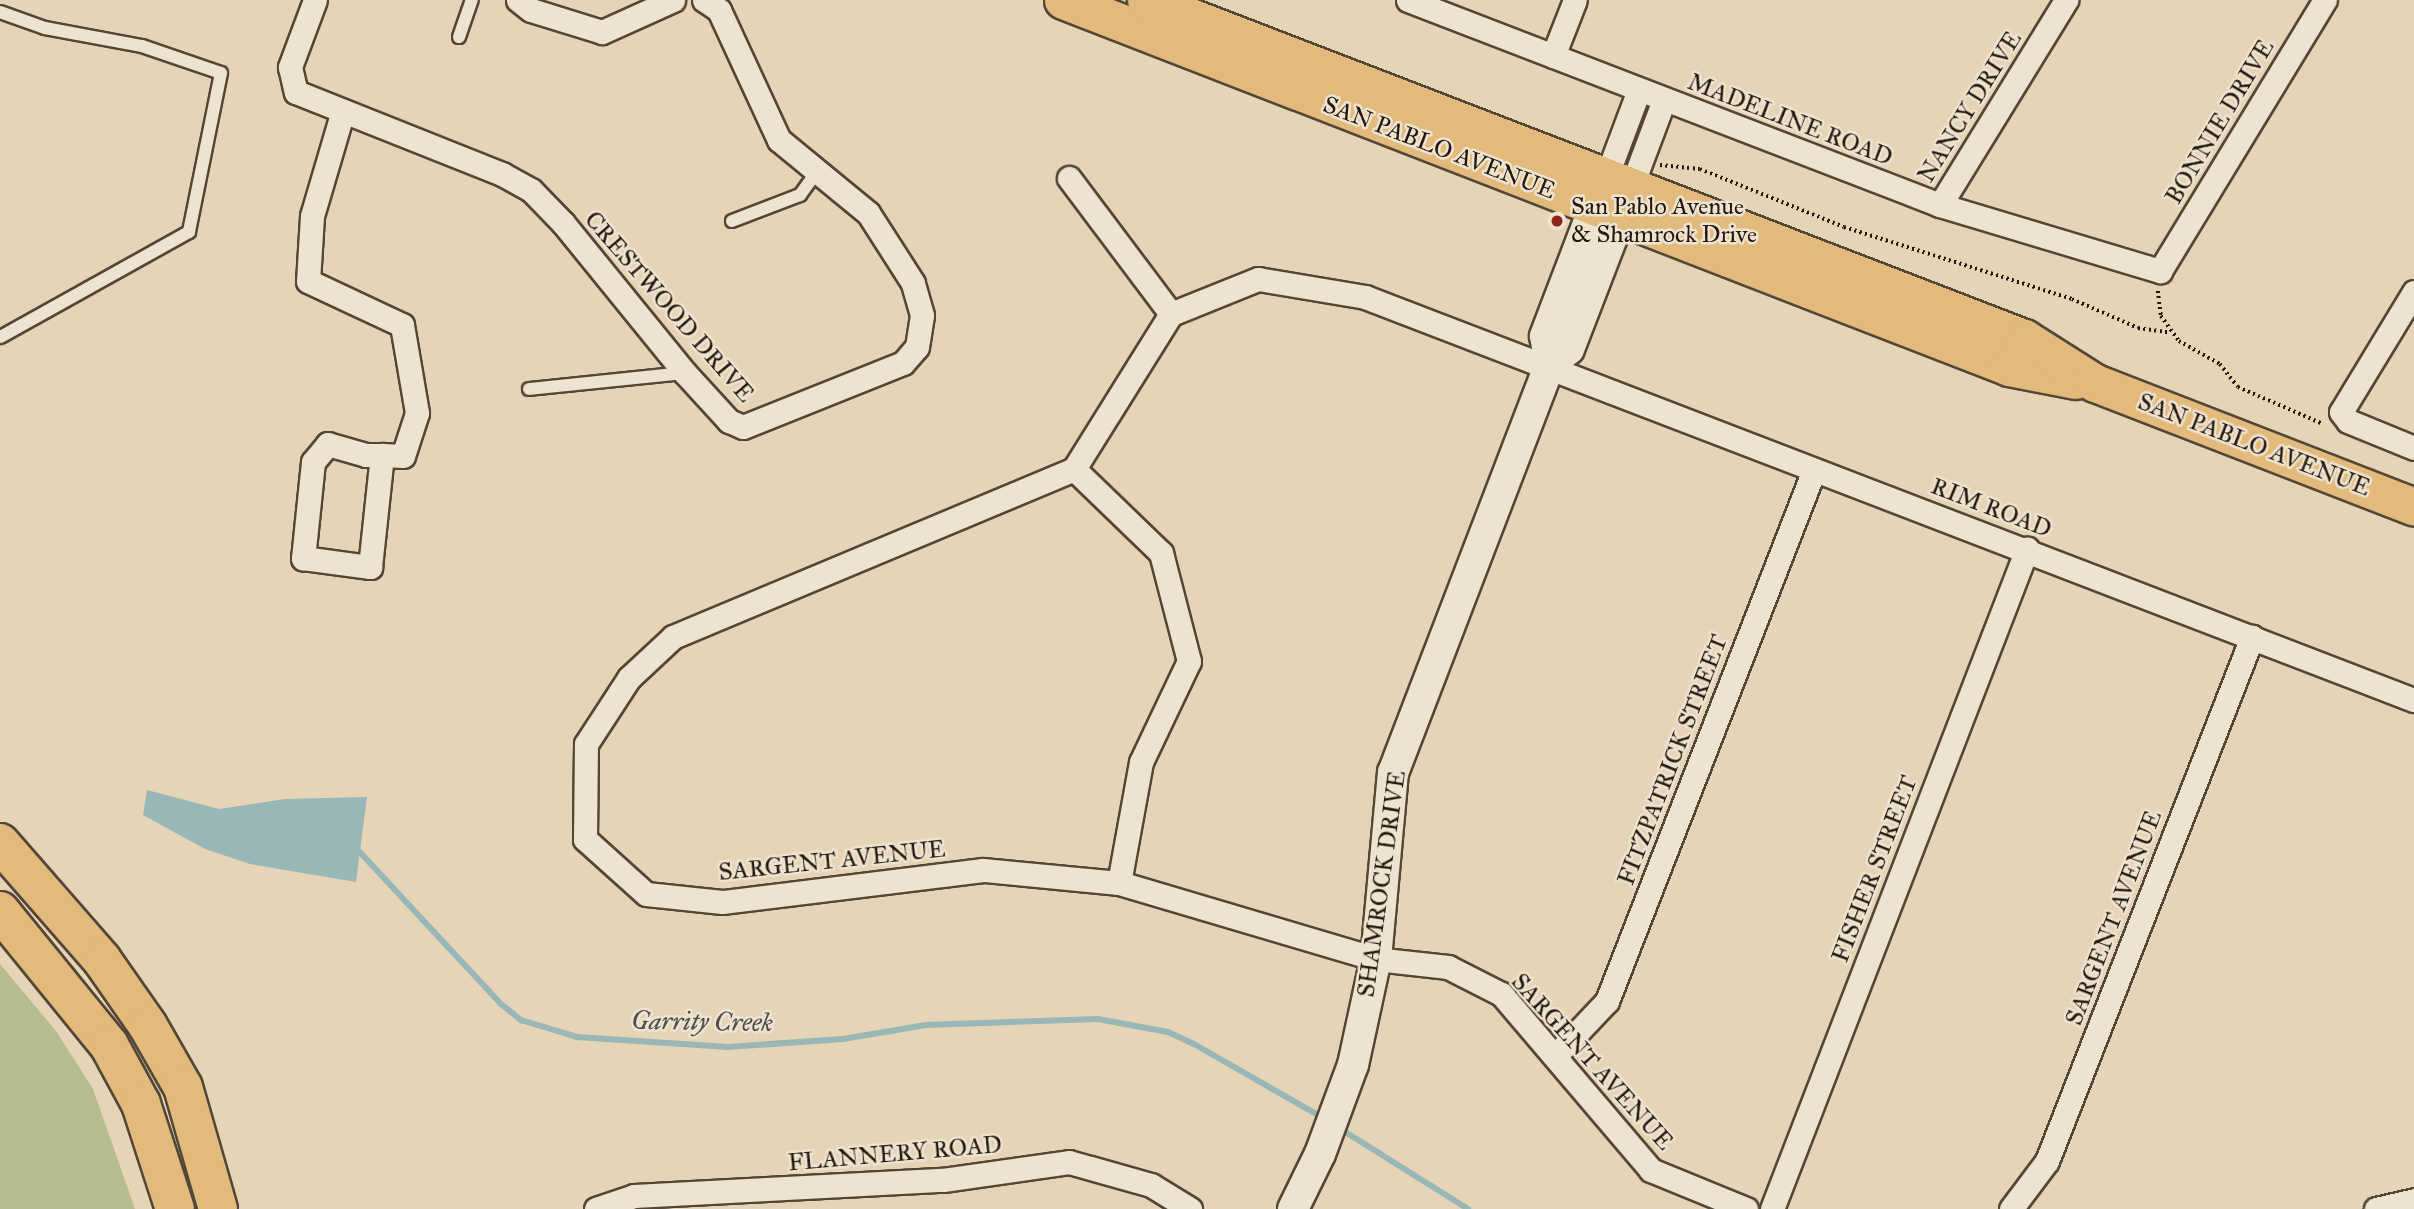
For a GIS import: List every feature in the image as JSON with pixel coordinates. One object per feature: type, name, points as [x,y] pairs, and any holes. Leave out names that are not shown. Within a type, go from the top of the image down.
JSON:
[{"type":"highway","points":[[0,843],[102,960],[148,1026],[183,1087],[218,1209]]},
{"type":"highway","points":[[0,911],[109,1045],[141,1104],[175,1209]]},
{"type":"main road","name":"SAN PABLO AVENUE","points":[[1063,0],[1606,214],[2009,367],[2095,383],[2414,507]]},
{"type":"main road","name":"SAN PABLO AVENUE","points":[[1146,0],[1631,177],[2024,338],[2095,383]]},
{"type":"street","name":"CRESTWOOD DRIVE","points":[[315,0],[290,68],[291,86],[303,98],[502,174],[531,190],[563,223],[685,373],[729,421],[743,427],[891,370],[912,355],[922,315],[913,284],[868,213],[779,140],[719,10],[704,0]]},
{"type":"street","points":[[518,0],[531,10],[602,33],[673,0]]},
{"type":"street","name":"MADELINE ROAD","points":[[1408,0],[1940,205],[2160,271]]},
{"type":"street","points":[[1553,56],[1575,0]]},
{"type":"street","name":"NANCY DRIVE","points":[[1940,205],[2066,0]]},
{"type":"street","name":"BONNIE DRIVE","points":[[2160,271],[2325,0]]},
{"type":"street","name":"SHAMROCK DRIVE","points":[[1631,177],[1639,90]]},
{"type":"street","name":"SHAMROCK DRIVE","points":[[1293,1209],[1320,1154],[1353,1065],[1376,960],[1393,774],[1550,365],[1569,348],[1606,214],[1631,177],[1664,100]]},
{"type":"street","points":[[342,114],[312,216],[308,281],[402,325],[417,413],[402,456],[382,455],[328,444],[313,462],[303,558],[369,567],[382,455]]},
{"type":"street","points":[[1069,178],[1171,314]]},
{"type":"street","points":[[1119,883],[1141,762],[1189,661],[1161,553],[1074,469],[1171,314],[1258,279],[1365,297],[1550,365]]},
{"type":"street","points":[[2414,292],[2337,418],[2414,448]]},
{"type":"street","name":"RIM ROAD","points":[[1550,365],[1814,470],[2026,549],[2414,700]]},
{"type":"street","name":"SARGENT AVENUE","points":[[1074,469],[673,637],[629,678],[586,744],[585,839],[646,894],[722,902],[984,870],[1119,883],[1376,960],[1448,967],[1501,994],[1556,1055],[1651,1170],[1746,1209]]},
{"type":"street","name":"FITZPATRICK STREET","points":[[1556,1055],[1607,1001],[1814,470]]},
{"type":"street","name":"FISHER STREET","points":[[1772,1209],[2026,549]]},
{"type":"street","name":"SARGENT AVENUE","points":[[2011,1209],[2047,1161],[2252,637]]},
{"type":"street","name":"FLANNERY ROAD","points":[[596,1209],[634,1196],[916,1182],[1069,1162],[1151,1185],[1190,1209]]},
{"type":"street","points":[[2376,1209],[2414,1200]]},
{"type":"lane","points":[[459,37],[472,0]]},
{"type":"lane","points":[[0,12],[45,28],[142,46],[221,74],[189,232],[0,337]]},
{"type":"lane","points":[[732,221],[800,195],[817,172]]},
{"type":"lane","points":[[529,389],[685,373]]},
{"type":"path","points":[[1631,177],[1668,164],[1700,169],[1844,227],[2072,299],[2137,328],[2168,332],[2220,364],[2238,387],[2337,418]]},
{"type":"path","points":[[2160,271],[2158,295],[2168,332]]},
{"type":"green space","points":[[0,964],[56,1031],[93,1089],[135,1209],[0,1209]]},
{"type":"water","points":[[147,790],[219,809],[285,799],[367,797],[356,882],[250,864],[205,849],[143,815]]},
{"type":"waterway","name":"Garrity Creek","points":[[356,848],[501,1004],[521,1020],[577,1037],[728,1047],[843,1039],[926,1025],[1098,1019],[1168,1032],[1194,1044],[1316,1114]]},
{"type":"waterway","name":"Garrity Creek","points":[[1347,1133],[1468,1209]]},
{"type":"place","name":"San Pablo Avenue & Shamrock Drive","points":[[1557,221]]}]
